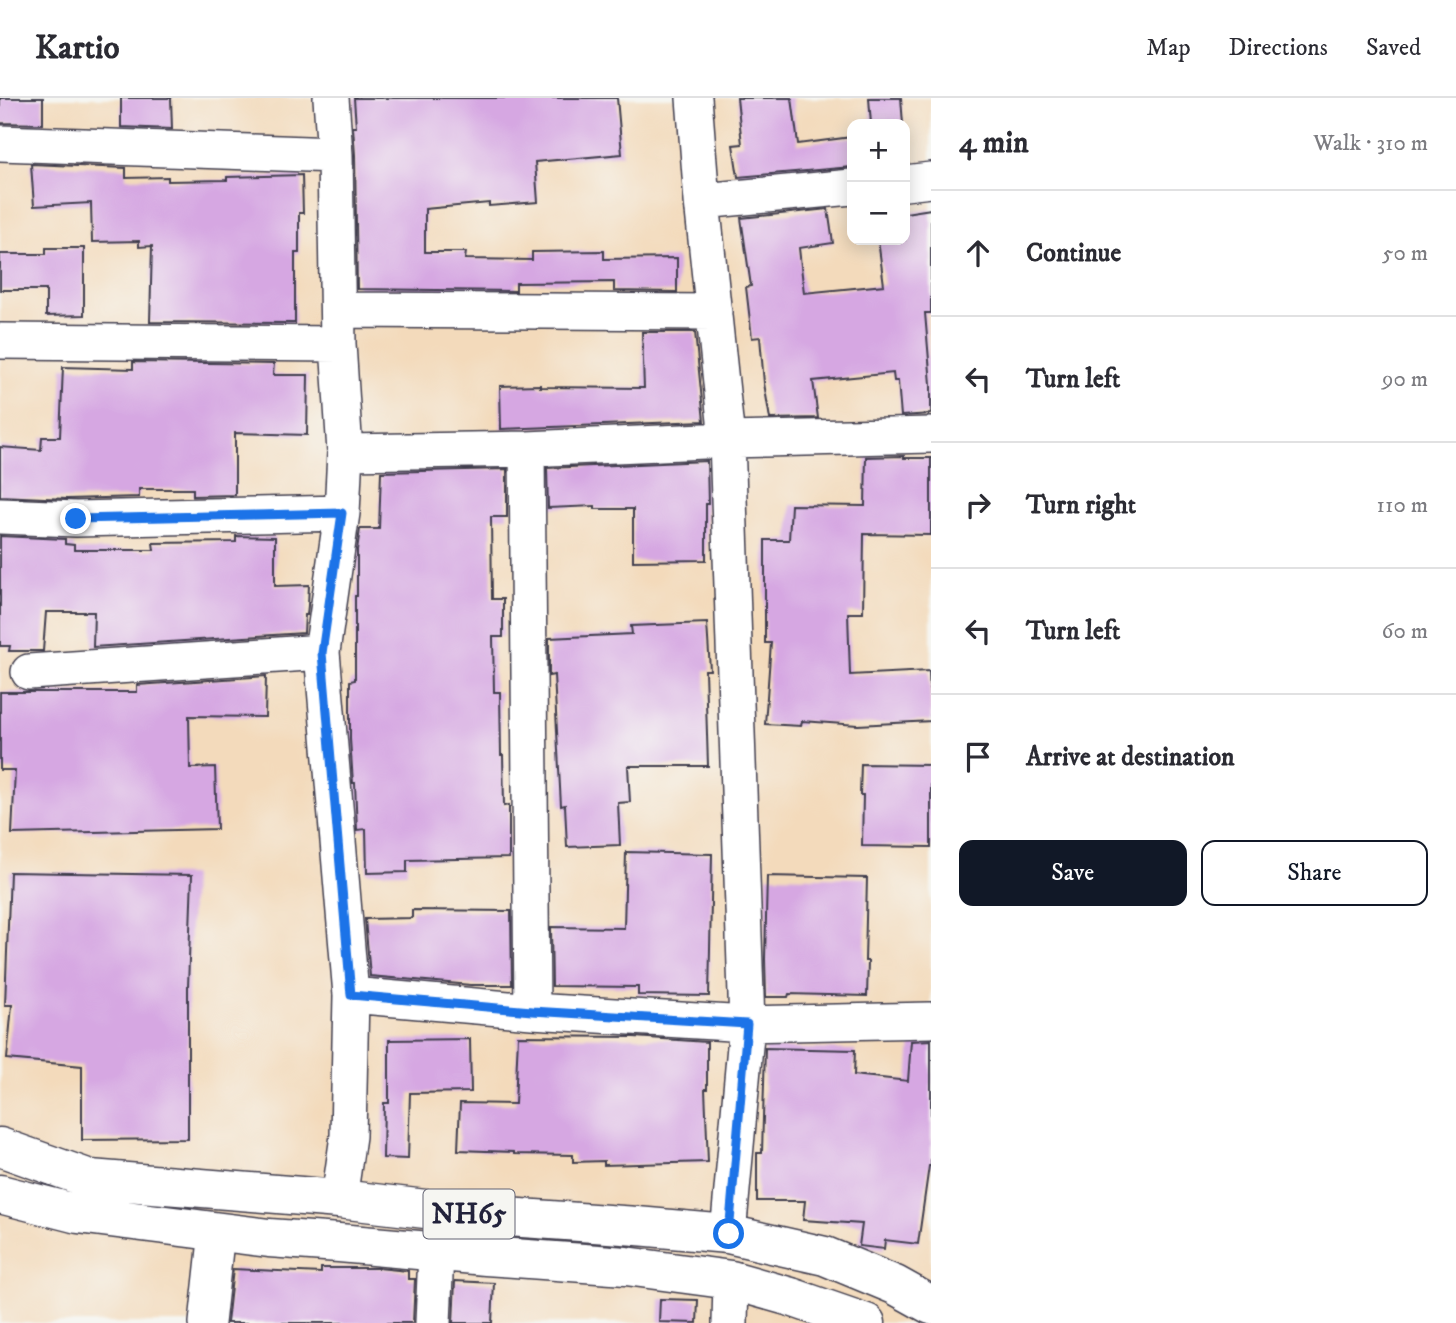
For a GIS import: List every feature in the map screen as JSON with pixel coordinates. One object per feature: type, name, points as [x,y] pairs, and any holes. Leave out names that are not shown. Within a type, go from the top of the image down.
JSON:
[{"type":"highway","name":"NH65","points":[[0,1147],[90,1178],[339,1199],[478,1215],[729,1234],[825,1256],[895,1285],[931,1305]]},
{"type":"highway","name":"NH65","points":[[0,1194],[78,1214],[269,1238],[626,1266],[731,1280],[866,1323]]},
{"type":"street","points":[[331,98],[335,155],[338,344],[345,452],[342,513],[322,653],[351,995],[348,1136],[339,1199]]},
{"type":"street","points":[[694,98],[727,440],[747,1024],[729,1234]]},
{"type":"street","points":[[0,143],[335,155]]},
{"type":"street","points":[[910,182],[931,180]]},
{"type":"street","points":[[702,201],[847,187]]},
{"type":"street","points":[[338,310],[714,312]]},
{"type":"street","points":[[0,341],[338,344]]},
{"type":"street","points":[[345,452],[527,449],[931,435]]},
{"type":"street","points":[[527,449],[532,1011]]},
{"type":"street","points":[[0,516],[76,519],[342,513]]},
{"type":"street","points":[[29,672],[322,653]]},
{"type":"street","points":[[351,995],[532,1011],[747,1024],[931,1020]]},
{"type":"street","points":[[207,1323],[217,1231]]},
{"type":"street","points":[[433,1323],[436,1252]]},
{"type":"street","points":[[730,1323],[731,1280]]},
{"type":"building","points":[[0,98],[43,98],[43,124],[0,123]]},
{"type":"building","points":[[121,98],[171,98],[172,129],[121,127]]},
{"type":"building","points":[[354,98],[617,98],[622,154],[535,162],[538,202],[425,209],[425,252],[466,252],[465,259],[532,260],[532,252],[604,251],[604,259],[677,258],[677,292],[614,291],[614,282],[516,283],[516,291],[357,289]]},
{"type":"building","points":[[737,98],[792,98],[798,144],[847,138],[847,167],[738,177],[733,145],[742,144]]},
{"type":"building","points":[[869,98],[901,98],[903,119],[871,119]]},
{"type":"building","points":[[31,164],[126,168],[126,178],[168,177],[168,181],[302,175],[303,213],[299,213],[299,253],[295,253],[295,323],[150,322],[152,246],[139,247],[139,241],[92,242],[91,203],[34,206]]},
{"type":"building","points":[[828,209],[833,243],[799,248],[804,293],[884,285],[879,245],[910,245],[910,212],[931,209],[931,313],[925,313],[931,414],[901,416],[898,381],[894,381],[893,373],[813,381],[818,418],[770,419],[760,337],[752,338],[746,287],[751,286],[741,218]]},
{"type":"building","points":[[46,248],[84,248],[84,315],[46,316],[46,290],[0,290],[0,254],[46,254]]},
{"type":"building","points":[[642,332],[695,332],[704,421],[501,429],[500,386],[644,388]]},
{"type":"building","points":[[133,362],[274,364],[273,375],[308,375],[307,435],[235,433],[235,495],[193,496],[193,489],[139,489],[139,497],[67,499],[0,496],[0,447],[41,450],[42,437],[60,437],[63,367],[133,369]]},
{"type":"building","points":[[866,457],[931,458],[931,535],[864,534],[863,613],[848,613],[850,675],[929,671],[931,721],[858,725],[802,721],[801,726],[765,724],[771,643],[765,643],[765,540],[789,540],[791,505],[865,506]]},
{"type":"building","points":[[707,461],[706,560],[633,561],[633,509],[595,509],[595,506],[548,508],[547,468]]},
{"type":"building","points":[[507,469],[507,517],[491,517],[492,599],[503,599],[503,637],[493,637],[494,692],[500,692],[504,806],[509,805],[509,858],[407,860],[407,872],[367,873],[366,829],[357,830],[350,739],[350,681],[355,680],[355,596],[360,529],[379,529],[381,472]]},
{"type":"building","points":[[0,536],[65,539],[65,544],[74,545],[74,550],[154,550],[153,543],[236,542],[236,536],[275,537],[275,586],[309,585],[304,633],[93,647],[94,612],[46,612],[43,651],[9,651],[10,646],[0,646]]},
{"type":"building","points":[[707,623],[710,670],[705,670],[708,766],[628,766],[630,802],[618,803],[620,845],[567,847],[565,805],[561,806],[554,675],[549,676],[549,638],[632,634],[631,626]]},
{"type":"building","points":[[266,676],[265,717],[189,716],[190,768],[215,767],[217,829],[12,834],[15,770],[0,770],[0,692],[137,692],[137,685]]},
{"type":"building","points":[[861,764],[931,765],[931,847],[862,846]]},
{"type":"building","points":[[626,852],[712,854],[709,996],[638,995],[638,987],[552,986],[551,927],[624,928]]},
{"type":"building","points":[[10,872],[192,875],[188,987],[188,1139],[82,1140],[82,1066],[7,1059],[12,1005],[5,1005]]},
{"type":"building","points":[[767,876],[867,878],[867,996],[789,994],[788,997],[766,997]]},
{"type":"building","points":[[412,910],[511,911],[512,985],[471,985],[370,976],[365,919],[412,918]]},
{"type":"building","points":[[518,1036],[634,1037],[707,1042],[705,1089],[708,1162],[604,1165],[604,1161],[573,1162],[573,1155],[458,1150],[460,1103],[515,1104]]},
{"type":"building","points":[[470,1039],[471,1092],[410,1093],[408,1159],[383,1158],[384,1103],[389,1103],[389,1040]]},
{"type":"building","points":[[931,1040],[931,1166],[918,1244],[885,1240],[884,1249],[859,1246],[862,1224],[803,1220],[805,1201],[757,1201],[757,1153],[762,1153],[765,1048],[855,1050],[854,1075],[908,1081],[911,1041]]},
{"type":"building","points":[[321,1268],[408,1271],[408,1279],[415,1279],[413,1323],[227,1323],[233,1269],[321,1273]]},
{"type":"building","points":[[455,1281],[494,1283],[492,1323],[453,1323]]},
{"type":"building","points":[[660,1299],[698,1300],[697,1323],[659,1322]]},
{"type":"route","points":[[76,519],[342,513],[322,653],[351,995],[532,1011],[747,1024],[729,1234]]}]
